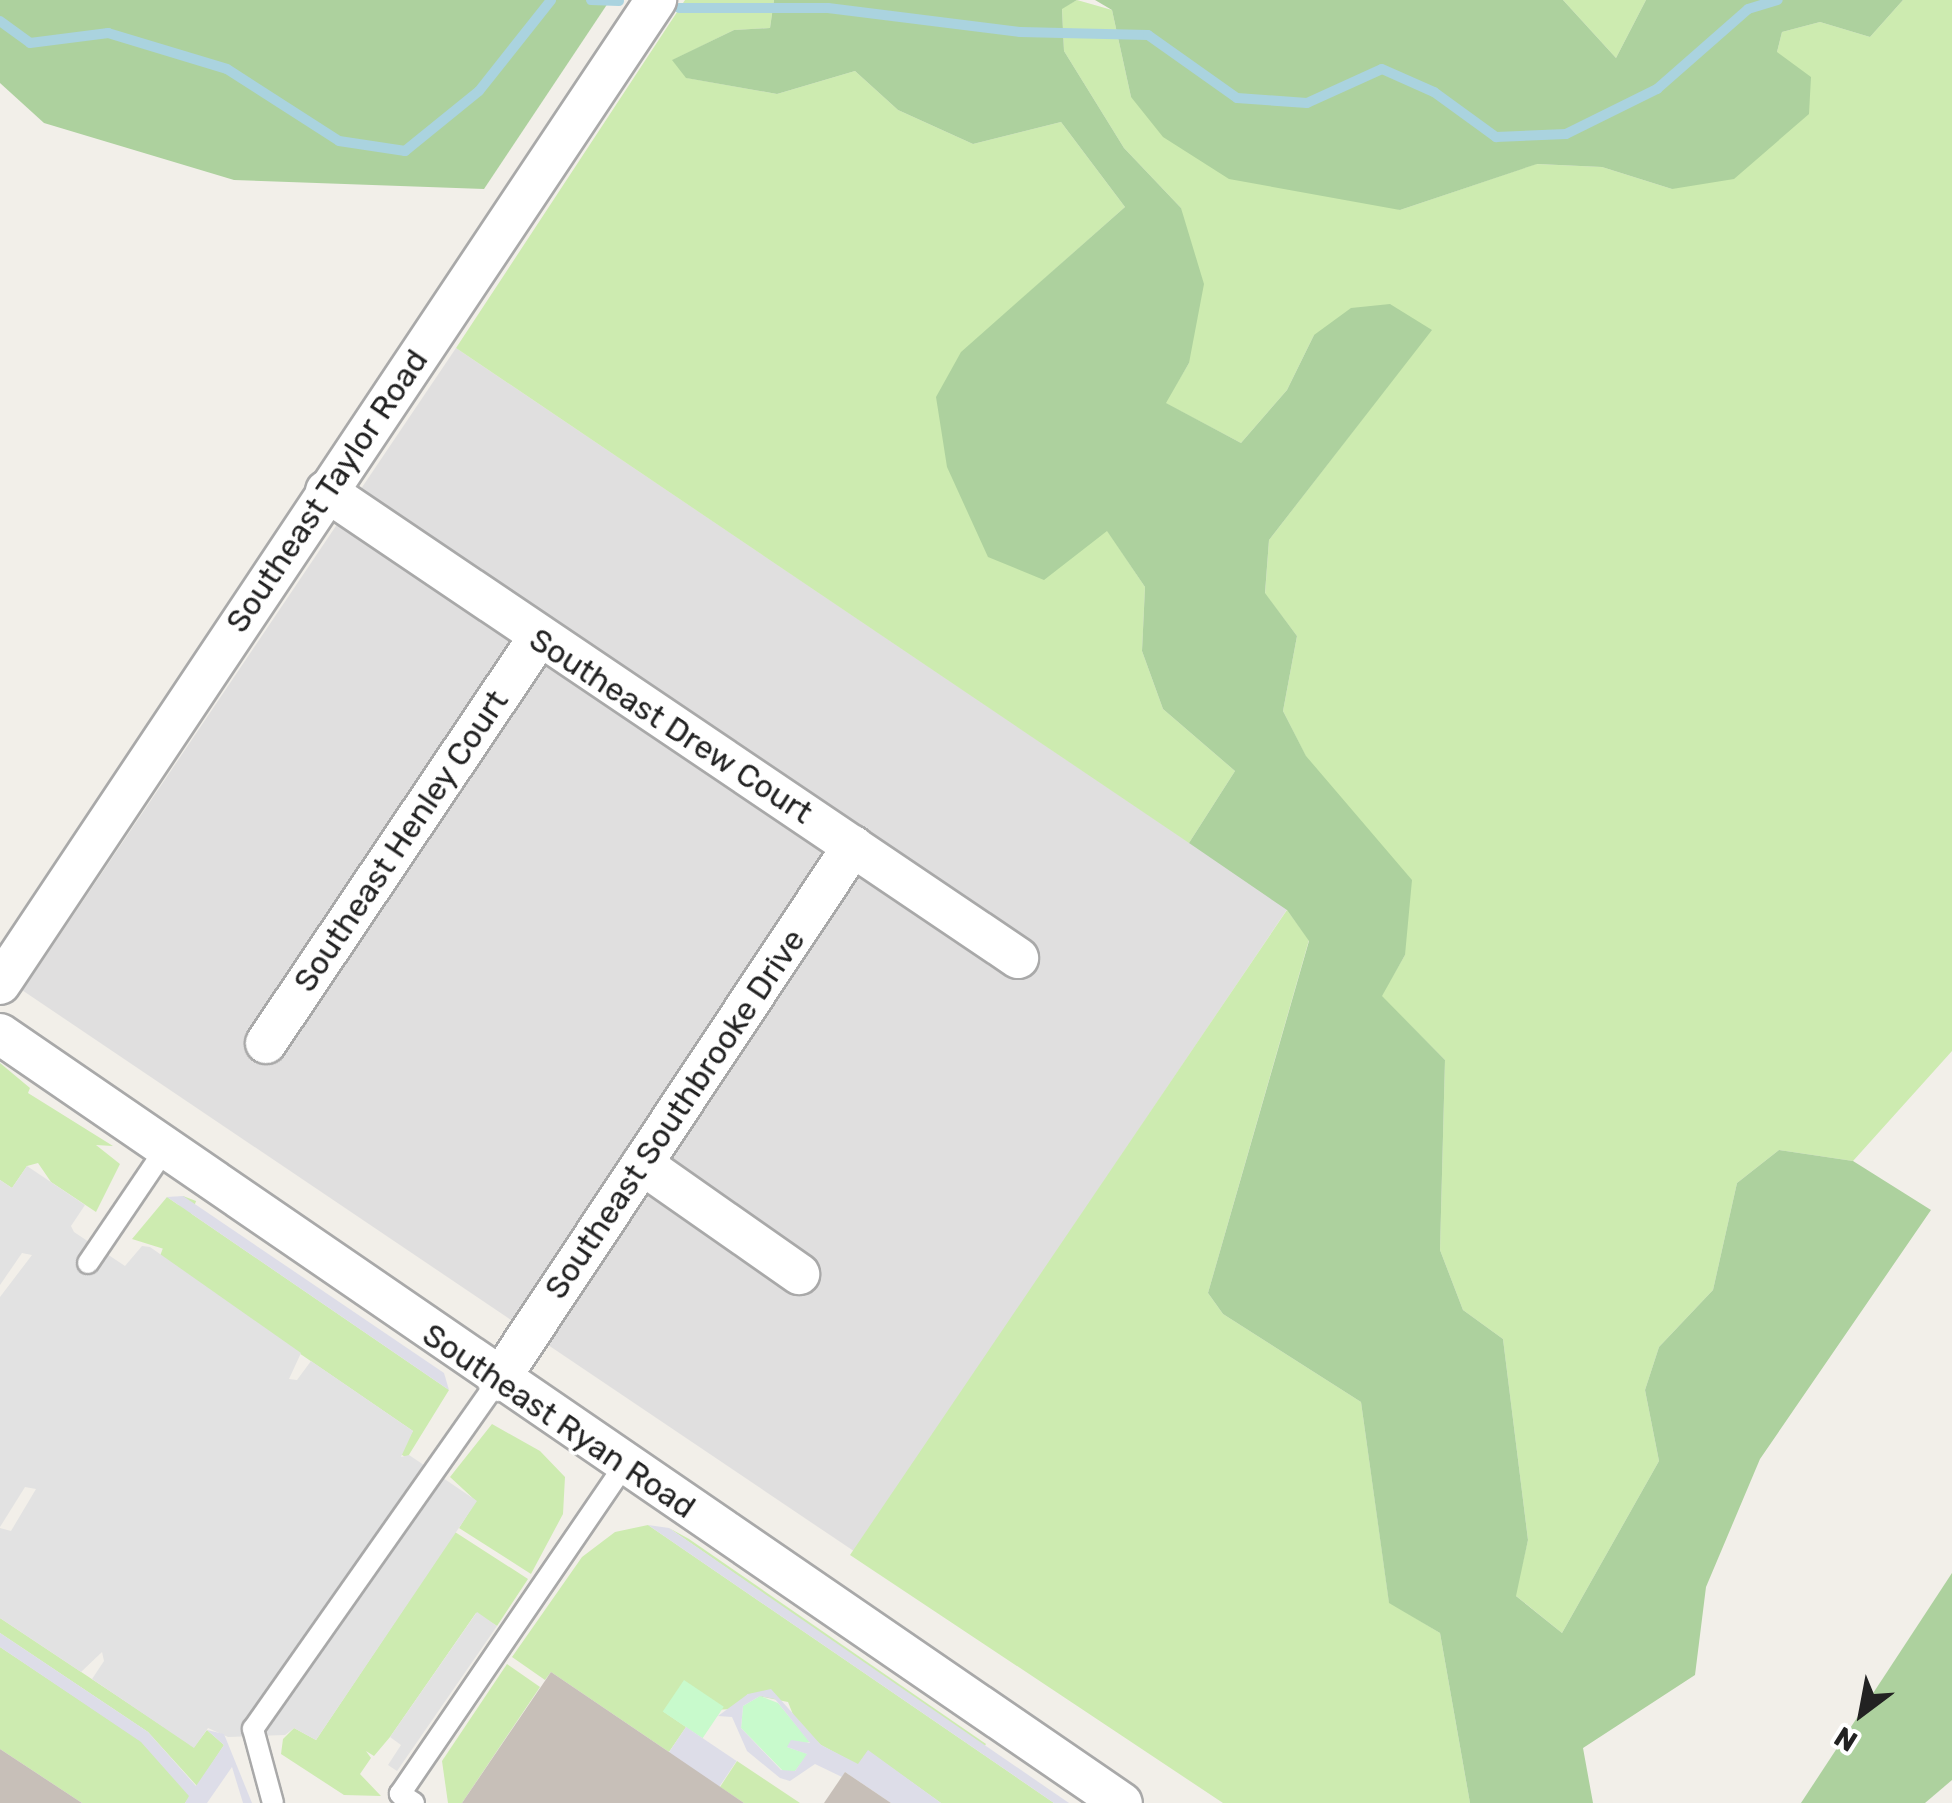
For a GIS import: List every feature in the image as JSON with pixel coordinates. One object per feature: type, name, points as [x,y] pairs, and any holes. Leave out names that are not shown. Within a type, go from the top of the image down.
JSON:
[{"type":"street","name":"Southeast Taylor Road","points":[[0,984],[656,0]]},
{"type":"street","name":"Southeast Drew Court","points":[[326,491],[537,639],[1018,958]]},
{"type":"street","name":"Southeast Henley Court","points":[[266,1042],[537,639]]},
{"type":"street","name":"Southeast Southbrooke Drive","points":[[498,1380],[853,846]]},
{"type":"street","name":"Southeast Ryan Road","points":[[0,1034],[498,1380],[1122,1803]]},
{"type":"street","points":[[642,1164],[799,1274]]},
{"type":"lane","points":[[88,1263],[166,1148]]},
{"type":"lane","points":[[273,1803],[253,1730],[498,1380]]},
{"type":"lane","points":[[414,1803],[400,1794],[624,1466]]},
{"type":"shaded area","points":[[456,348],[1288,909],[854,1551],[23,991]]},
{"type":"shaded area","points":[[27,1166],[85,1205],[71,1226],[74,1232],[125,1266],[142,1246],[150,1247],[301,1353],[289,1379],[297,1380],[311,1361],[413,1431],[401,1457],[409,1455],[477,1501],[316,1740],[294,1728],[285,1735],[228,1737],[208,1728],[194,1748],[92,1679],[104,1661],[102,1652],[81,1672],[0,1618],[0,1528],[11,1531],[36,1489],[25,1487],[0,1527],[0,1297],[32,1255],[22,1253],[0,1285],[0,1180],[12,1188]]},
{"type":"shaded area","points":[[183,1196],[444,1373],[449,1390],[167,1197]]},
{"type":"shaded area","points":[[648,1525],[669,1528],[1069,1803],[1054,1803]]},
{"type":"shaded area","points":[[477,1612],[497,1626],[397,1771],[388,1765],[401,1745],[390,1737]]},
{"type":"shaded area","points":[[0,1633],[148,1732],[196,1786],[224,1745],[207,1730],[224,1734],[252,1803],[243,1803],[232,1767],[207,1803],[185,1803],[189,1796],[141,1742],[0,1647]]},
{"type":"shaded area","points":[[771,1689],[821,1745],[858,1764],[868,1750],[941,1803],[891,1803],[845,1772],[842,1777],[815,1764],[790,1781],[780,1778],[747,1751],[732,1717],[718,1716],[748,1694]],"holes":[[[760,1696],[775,1699],[810,1743],[791,1740],[787,1747],[807,1754],[795,1771],[781,1770],[741,1728],[743,1706]]]},
{"type":"shaded area","points":[[686,1727],[737,1761],[719,1787],[669,1753]]},
{"type":"green space","points":[[0,0],[610,0],[484,189],[234,180],[44,123],[0,83]]},
{"type":"green space","points":[[685,0],[774,0],[770,28],[734,30],[673,60],[687,78],[777,94],[855,71],[898,110],[973,144],[1061,122],[1125,207],[961,353],[1107,530],[1145,587],[1142,651],[1163,709],[1235,771],[1189,843],[456,348]]},
{"type":"green space","points":[[774,0],[1077,0],[1062,9],[1064,51],[1124,148],[1181,208],[1204,284],[1189,363],[1166,403],[1241,443],[1287,390],[1314,335],[1351,308],[1390,304],[1432,330],[1269,540],[1265,593],[1297,636],[1283,711],[1306,756],[1412,880],[1405,955],[1382,996],[1445,1060],[1440,1250],[1463,1310],[1503,1339],[1528,1540],[1516,1596],[1562,1633],[1659,1461],[1645,1390],[1659,1347],[1713,1290],[1737,1183],[1779,1150],[1853,1161],[1931,1210],[1760,1459],[1706,1587],[1695,1675],[1583,1748],[1593,1803],[1470,1803],[1440,1633],[1389,1603],[1361,1402],[1223,1314],[1208,1293],[1309,941],[1287,910],[1189,843],[1235,771],[1163,709],[1142,651],[1145,587],[1107,531],[1044,580],[988,557],[947,467],[936,397],[961,352],[1125,207],[1061,122],[973,144],[898,110],[855,71],[777,94],[686,78],[672,60],[734,30],[770,28]]},
{"type":"green space","points":[[1077,0],[1112,10],[1131,97],[1400,210],[1536,164],[1602,167],[1672,189],[1777,52],[1782,32],[1820,22],[1870,37],[1903,0],[1952,0],[1952,1051],[1853,1161],[1779,1150],[1737,1183],[1713,1290],[1659,1347],[1645,1390],[1659,1461],[1562,1633],[1515,1595],[1528,1540],[1503,1339],[1463,1310],[1440,1250],[1445,1060],[1381,996],[1405,955],[1283,711],[1297,636],[1265,594],[1269,540],[1431,330],[1314,335],[1287,390],[1241,443],[1165,403],[1189,363],[1181,208],[1124,148],[1064,51],[1062,8]]},
{"type":"green space","points":[[1095,0],[1563,0],[1616,58],[1646,0],[1903,0],[1870,37],[1820,22],[1782,32],[1777,52],[1811,77],[1809,114],[1734,179],[1672,189],[1602,167],[1537,164],[1400,210],[1229,179],[1163,137],[1131,97],[1112,10]]},
{"type":"green space","points":[[1563,0],[1646,0],[1616,58]]},
{"type":"green space","points":[[1287,910],[1309,940],[1208,1293],[1223,1314],[1361,1402],[1389,1602],[1440,1633],[1470,1803],[1223,1803],[850,1555]]},
{"type":"green space","points":[[0,1063],[30,1088],[28,1093],[113,1146],[96,1145],[120,1164],[96,1212],[51,1182],[38,1163],[27,1166],[12,1188],[0,1180]]},
{"type":"green space","points":[[183,1196],[196,1201],[87,1486],[74,1481]]},
{"type":"green space","points":[[167,1197],[449,1390],[407,1458],[399,1453],[413,1431],[166,1262],[164,1249],[132,1239]]},
{"type":"green space","points":[[492,1424],[540,1451],[565,1477],[563,1514],[531,1574],[459,1528],[476,1501],[450,1477]]},
{"type":"green space","points":[[648,1525],[1054,1803],[941,1803],[868,1751],[858,1765],[821,1745],[796,1722],[788,1702],[748,1694],[734,1709],[664,1712],[686,1727],[669,1752],[551,1672],[545,1680],[512,1657],[582,1557],[615,1532]]},
{"type":"green space","points":[[669,1528],[986,1744],[984,1747]]},
{"type":"green space","points":[[455,1532],[528,1579],[497,1626],[476,1613],[390,1737],[374,1756],[366,1751],[371,1758],[360,1774],[381,1796],[344,1795],[281,1754],[283,1739],[294,1728],[316,1740]]},
{"type":"green space","points":[[1952,1573],[1952,1780],[1925,1803],[1801,1803]]},
{"type":"green space","points":[[0,1618],[194,1747],[207,1730],[224,1745],[197,1786],[148,1732],[0,1633]]},
{"type":"green space","points":[[0,1647],[141,1741],[190,1796],[185,1803],[82,1803],[0,1749]]},
{"type":"green space","points":[[507,1664],[540,1687],[462,1803],[448,1803],[442,1761]]},
{"type":"green space","points":[[684,1680],[724,1707],[703,1738],[663,1712]]},
{"type":"green space","points":[[760,1696],[778,1703],[810,1742],[787,1747],[808,1754],[795,1771],[784,1772],[741,1728],[743,1706]]},
{"type":"green space","points":[[737,1761],[800,1803],[744,1803],[720,1787]]},
{"type":"building","points":[[551,1672],[669,1752],[744,1803],[462,1803]]},
{"type":"building","points":[[0,1749],[82,1803],[0,1803]]},
{"type":"building","points":[[845,1772],[891,1803],[824,1803]]},
{"type":"waterway","points":[[0,21],[30,43],[108,33],[227,69],[339,141],[405,151],[479,91],[551,0]]},
{"type":"waterway","points":[[591,0],[619,1]]},
{"type":"waterway","points":[[679,8],[828,8],[1020,32],[1148,35],[1237,98],[1307,103],[1382,69],[1434,92],[1496,137],[1566,134],[1657,89],[1748,9],[1778,0]]}]
